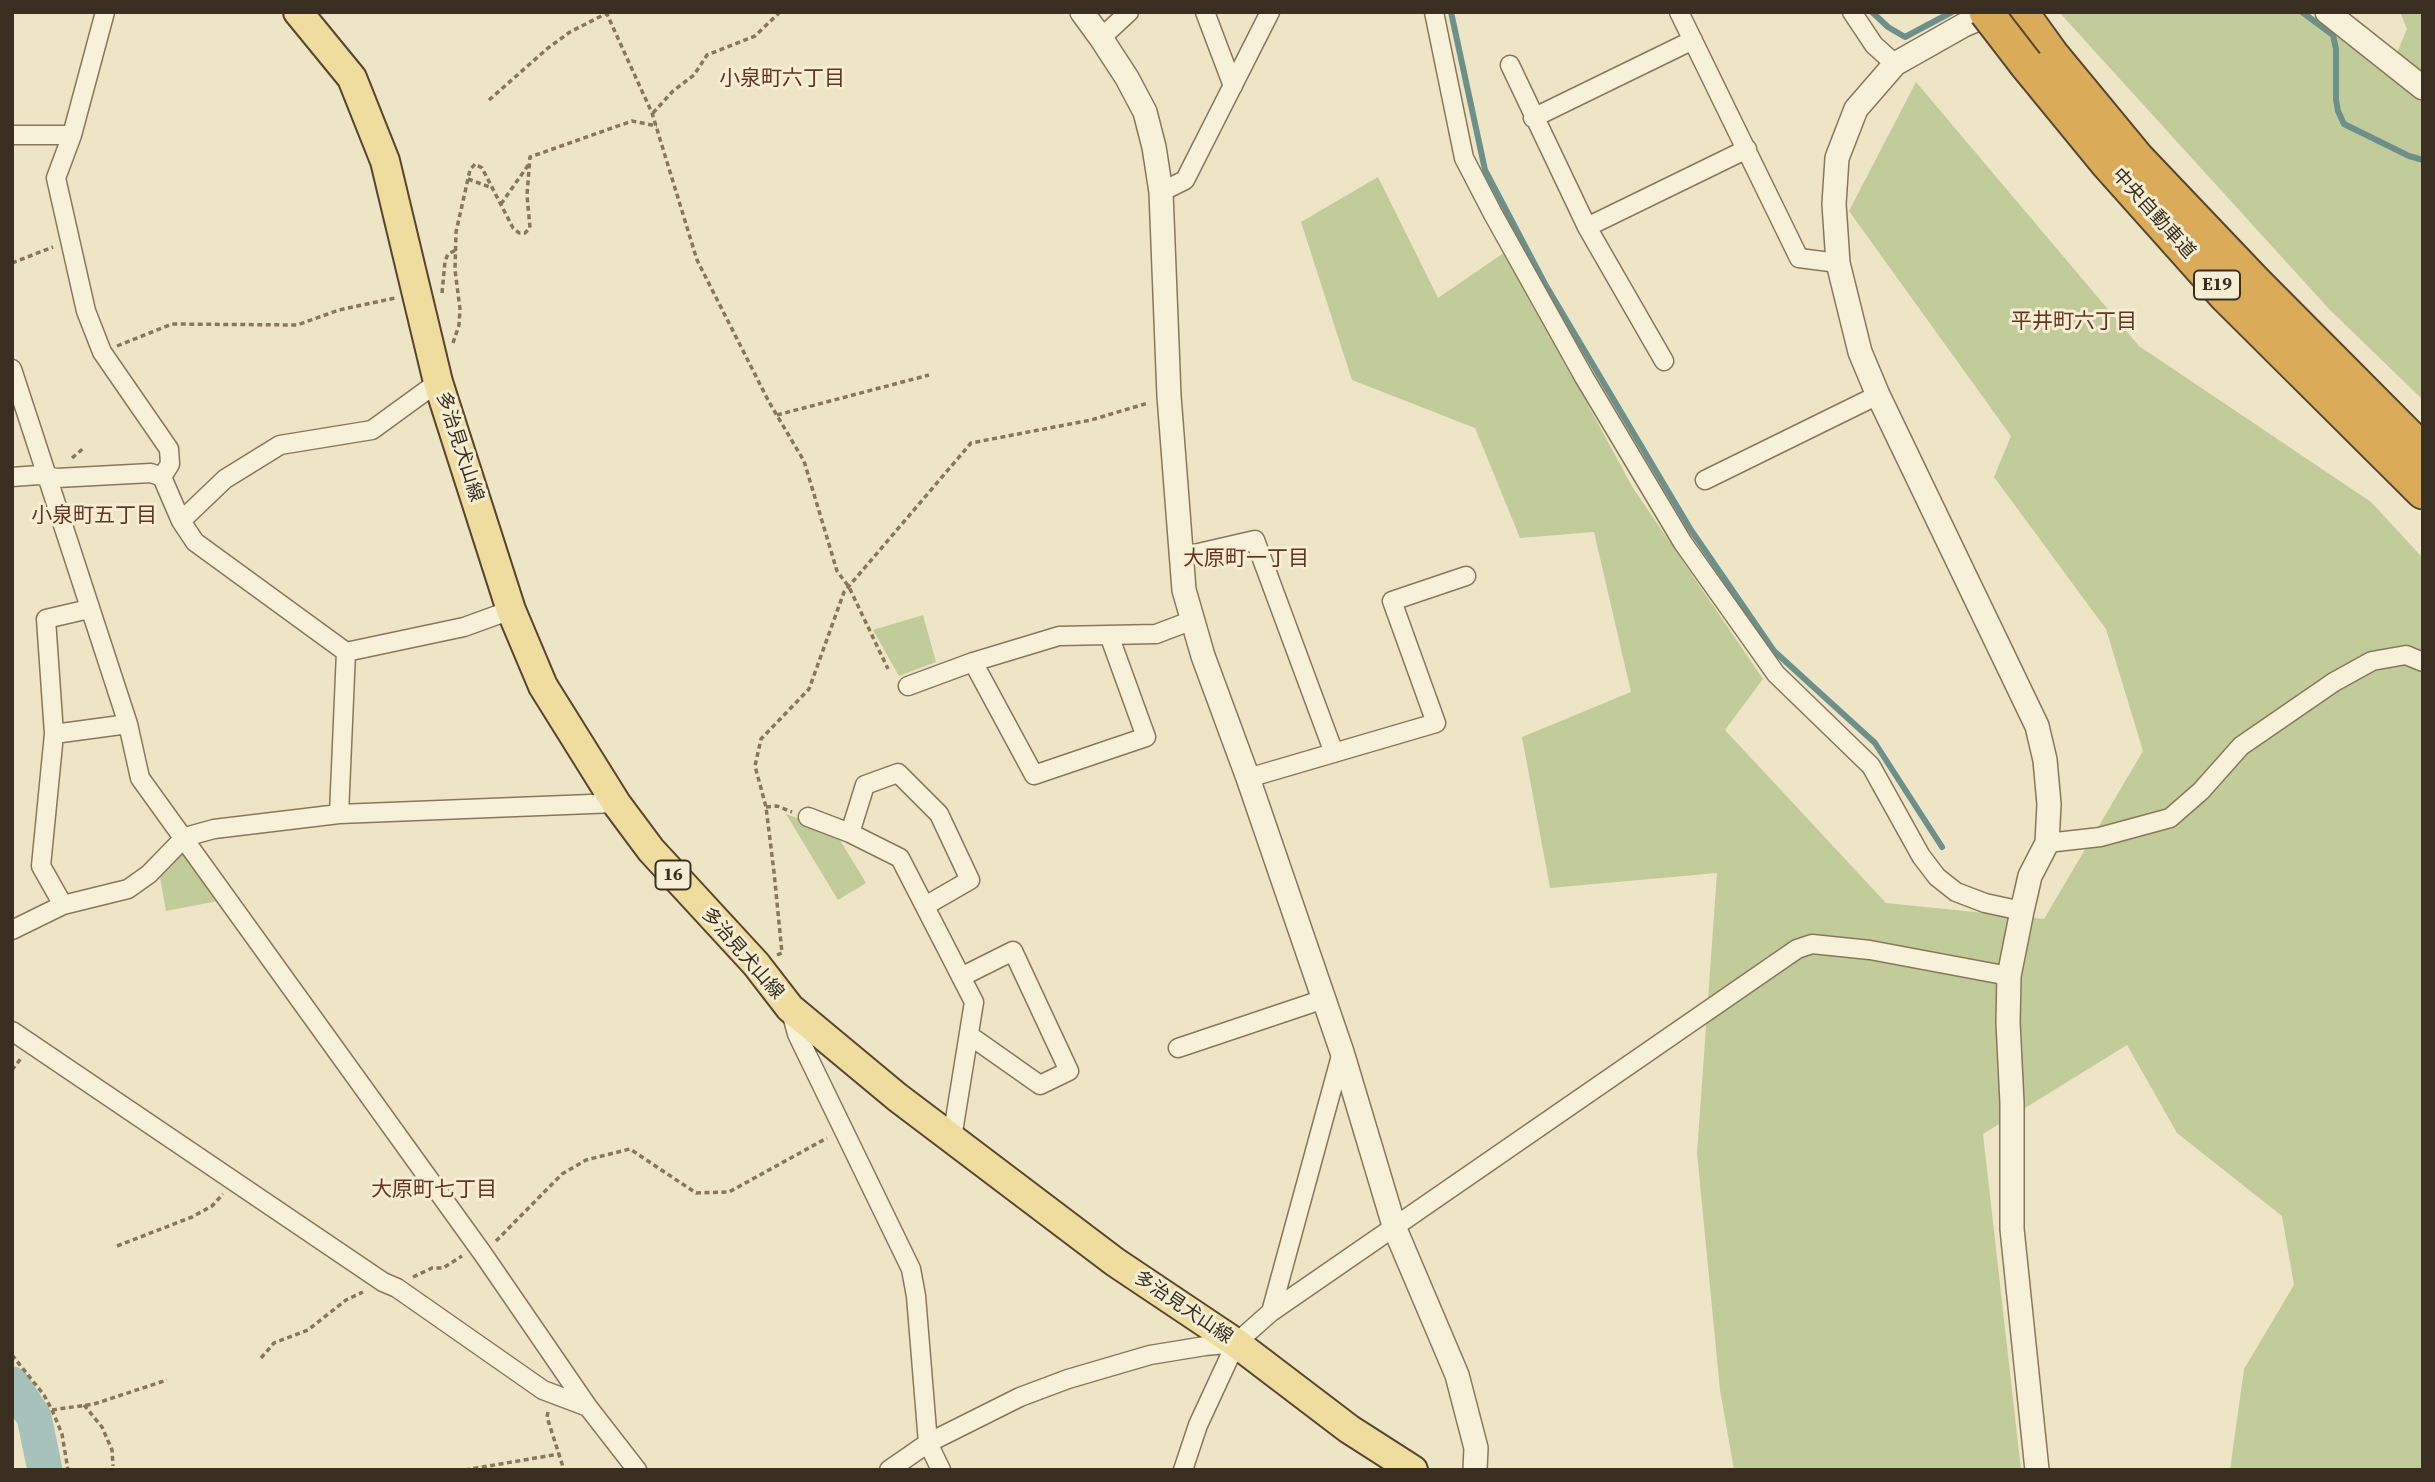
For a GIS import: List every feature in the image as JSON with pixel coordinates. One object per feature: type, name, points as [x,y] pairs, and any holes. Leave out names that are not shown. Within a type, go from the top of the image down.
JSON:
[{"type":"highway","name":"中央自動車道","points":[[1986,12],[2039,59],[2423,451]]},
{"type":"highway","name":"中央自動車道","points":[[2021,12],[2039,59],[2108,164],[2225,295],[2423,492]]},
{"type":"main road","name":"多治見犬山線","points":[[298,12],[352,78],[385,161],[435,370],[511,610],[543,686],[616,803],[660,861],[756,964],[790,1008],[897,1097],[1115,1262],[1236,1343],[1349,1429],[1413,1470]]},
{"type":"street","points":[[105,12],[72,135],[55,178],[86,311],[102,352],[169,449],[170,464],[162,477]]},
{"type":"street","points":[[1082,12],[1101,38],[1145,112],[1154,147],[1161,192],[1169,397],[1184,590],[1203,656],[1342,1052],[1395,1228],[1457,1375],[1476,1448],[1475,1470]]},
{"type":"street","points":[[1101,38],[1129,12]]},
{"type":"street","points":[[1205,12],[1233,86]]},
{"type":"street","points":[[1161,192],[1185,180],[1270,12]]},
{"type":"street","points":[[1434,12],[1464,158],[1584,377],[1683,543],[1776,674],[1871,766],[1921,856],[1937,877],[1956,891],[1985,903],[2022,911]]},
{"type":"street","points":[[1679,12],[1799,258],[1838,263]]},
{"type":"street","points":[[1852,12],[1874,45],[1895,64]]},
{"type":"street","points":[[1994,12],[1964,24],[1895,64],[1856,109],[1837,158],[1834,204],[1838,263],[1860,352],[1878,395],[2037,726],[2045,760],[2049,804],[2047,843],[2030,877],[2009,976],[2012,1229],[2037,1470]]},
{"type":"street","points":[[2327,12],[2423,88]]},
{"type":"street","points":[[1533,118],[1693,40]]},
{"type":"street","points":[[1510,65],[1587,228],[1664,360]]},
{"type":"street","points":[[12,135],[72,135]]},
{"type":"street","points":[[1587,228],[1747,149]]},
{"type":"street","points":[[12,369],[128,724],[140,778],[480,1250],[588,1407],[637,1470]]},
{"type":"street","points":[[181,521],[225,479],[280,445],[372,430],[435,370]]},
{"type":"street","points":[[1705,480],[1878,395]]},
{"type":"street","points":[[12,477],[57,478],[151,473],[162,477],[181,521],[195,542],[346,652],[464,627],[511,610]]},
{"type":"street","points":[[1181,557],[1255,540],[1334,753]]},
{"type":"street","points":[[1248,778],[1436,723],[1392,601],[1466,576]]},
{"type":"street","points":[[63,905],[41,866],[54,734],[46,619],[89,610]]},
{"type":"street","points":[[908,686],[1059,636],[1156,634],[1193,620]]},
{"type":"street","points":[[973,663],[1034,775],[1146,737],[1109,635]]},
{"type":"street","points":[[339,814],[346,652]]},
{"type":"street","points":[[2047,843],[2100,837],[2170,818],[2201,791],[2241,746],[2334,682],[2372,661],[2406,655],[2423,662]]},
{"type":"street","points":[[54,734],[128,724]]},
{"type":"street","points":[[850,833],[864,785],[898,773],[939,814],[970,880],[925,906]]},
{"type":"street","points":[[12,930],[63,905],[128,889],[149,874],[184,837],[214,828],[339,814],[616,803]]},
{"type":"street","points":[[808,817],[850,833],[900,858],[974,1002],[952,1138]]},
{"type":"street","points":[[1183,1470],[1198,1425],[1236,1343],[1271,1312],[1797,949],[1812,944],[1870,950],[2009,976]]},
{"type":"street","points":[[961,977],[1013,951],[1069,1071],[1040,1085],[969,1035]]},
{"type":"street","points":[[1178,1048],[1324,999]]},
{"type":"street","points":[[790,1008],[797,1034],[845,1128],[911,1269],[916,1296],[928,1443],[941,1470]]},
{"type":"street","points":[[12,1031],[552,1394],[588,1407]]},
{"type":"street","points":[[1271,1312],[1342,1052]]},
{"type":"street","points":[[888,1470],[928,1443],[1020,1397],[1068,1379],[1150,1355],[1236,1343]]},
{"type":"path","points":[[652,113],[673,91],[694,75],[707,55],[755,36],[780,12]]},
{"type":"path","points":[[489,100],[548,48],[570,32],[607,13],[657,126],[697,260],[777,415],[804,461],[837,571],[849,587],[888,669]]},
{"type":"path","points":[[435,370],[455,341],[459,325],[456,232],[470,170],[475,164],[482,168],[513,228],[519,233],[525,233],[530,229],[527,195],[530,157],[632,121],[657,126]]},
{"type":"path","points":[[500,204],[530,163]]},
{"type":"path","points":[[468,179],[492,188]]},
{"type":"path","points":[[12,263],[68,241]]},
{"type":"path","points":[[102,352],[172,324],[298,325],[339,310],[418,303],[435,310],[441,302],[445,261],[449,254],[456,250]]},
{"type":"path","points":[[777,415],[929,375]]},
{"type":"path","points":[[756,964],[782,953],[766,807],[755,766],[761,739],[809,689],[844,592],[971,443],[1091,420],[1169,397]]},
{"type":"path","points":[[766,807],[777,806],[808,817]]},
{"type":"path","points":[[261,1358],[274,1343],[308,1329],[346,1300],[432,1268],[443,1268],[480,1250],[562,1174],[586,1160],[630,1149],[696,1193],[729,1192],[845,1128]]},
{"type":"path","points":[[117,1246],[192,1217],[212,1206],[235,1182]]},
{"type":"path","points":[[12,1355],[44,1395],[52,1410],[62,1434],[68,1470]]},
{"type":"path","points":[[52,1410],[133,1393],[167,1380]]},
{"type":"path","points":[[552,1394],[547,1417],[564,1470]]},
{"type":"path","points":[[84,1405],[102,1427],[112,1450],[113,1466]]},
{"type":"path","points":[[465,1470],[559,1454]]},
{"type":"green space","points":[[2059,12],[2301,12],[2346,42],[2423,103],[2423,400],[2329,309]]},
{"type":"green space","points":[[2400,12],[2423,12],[2423,73],[2396,55],[2407,29]]},
{"type":"green space","points":[[1916,82],[2139,346],[2371,502],[2423,558],[2423,1470],[2230,1470],[2244,1369],[2294,1285],[2282,1216],[2177,1133],[2127,1045],[1983,1134],[2021,1470],[1734,1470],[1720,1390],[1697,1153],[1717,873],[1550,888],[1522,737],[1631,692],[1594,532],[1520,538],[1475,428],[1352,380],[1301,222],[1378,177],[1438,298],[1505,252],[1633,488],[1763,679],[1725,730],[1886,903],[2044,919],[2143,751],[2106,629],[1994,477],[2011,436],[1849,211]]},
{"type":"green space","points":[[923,615],[936,662],[899,676],[873,630]]},
{"type":"green space","points":[[786,814],[835,832],[866,883],[838,900]]},
{"type":"green space","points":[[186,847],[223,900],[166,911],[159,872]]},
{"type":"waterway","points":[[1451,12],[1485,170],[1545,284],[1691,530],[1774,651],[1875,743],[1942,847]]},
{"type":"waterway","points":[[1872,12],[1888,27],[1905,37],[1952,12]]},
{"type":"waterway","points":[[2302,12],[2333,35],[2336,49],[2336,100],[2344,124],[2409,156],[2423,160]]},
{"type":"waterway","points":[[12,1384],[34,1417],[45,1470]]},
{"type":"district","name":"小泉町六丁目","points":[[782,80]]},
{"type":"district","name":"平井町六丁目","points":[[2074,323]]},
{"type":"district","name":"小泉町五丁目","points":[[94,517]]},
{"type":"district","name":"大原町一丁目","points":[[1246,560]]},
{"type":"district","name":"大原町七丁目","points":[[434,1191]]}]
